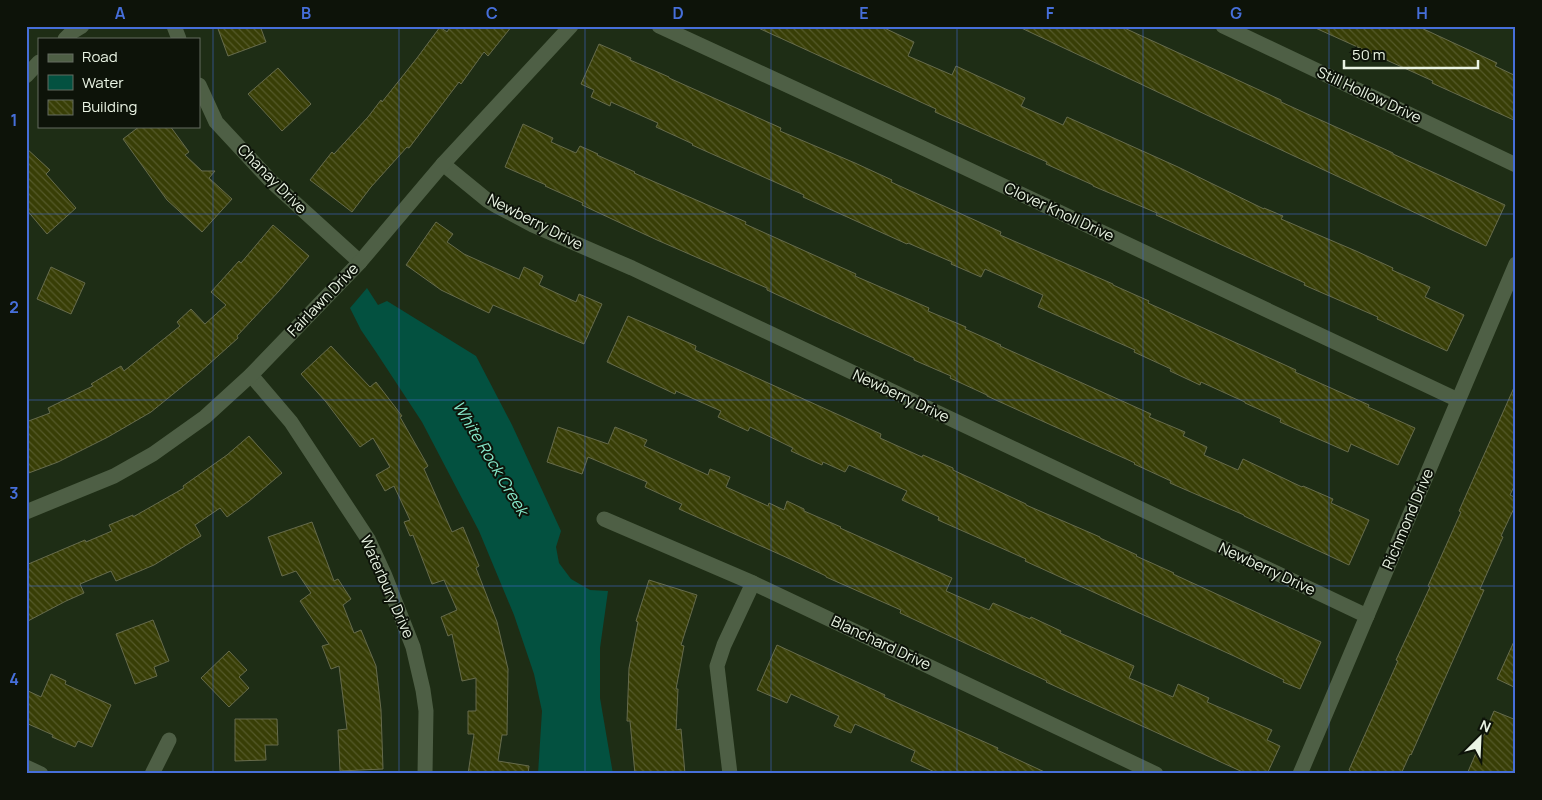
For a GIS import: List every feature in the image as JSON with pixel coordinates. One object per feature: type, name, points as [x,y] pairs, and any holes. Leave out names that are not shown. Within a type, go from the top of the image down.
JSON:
[{"type":"street","points":[[66,38],[82,26]]},
{"type":"street","points":[[174,26],[179,38]]},
{"type":"street","name":"Fairlawn Drive","points":[[26,512],[114,476],[153,454],[205,417],[251,375],[360,262],[443,164],[571,26]]},
{"type":"street","name":"Clover Knoll Drive","points":[[659,26],[1458,400]]},
{"type":"street","name":"Still Hollow Drive","points":[[1223,26],[1516,164]]},
{"type":"street","points":[[26,76],[38,63]]},
{"type":"street","name":"Chanay Drive","points":[[200,87],[216,122],[271,182],[360,262]]},
{"type":"street","name":"Newberry Drive","points":[[443,164],[487,200],[533,225],[632,268],[1367,616]]},
{"type":"street","name":"Richmond Drive","points":[[1300,774],[1516,264]]},
{"type":"street","name":"Waterbury Drive","points":[[251,375],[291,422],[368,539],[385,576],[413,648],[423,690],[426,711],[425,774]]},
{"type":"street","name":"Blanchard Drive","points":[[604,519],[753,583],[1156,774]]},
{"type":"street","points":[[730,774],[717,666],[724,645],[753,583]]},
{"type":"street","points":[[152,774],[168,740]]},
{"type":"street","points":[[26,767],[41,774]]},
{"type":"water","name":"White Rock Creek","points":[[367,288],[378,305],[387,301],[476,356],[512,425],[561,531],[556,547],[559,563],[571,579],[590,590],[608,591],[600,648],[600,698],[613,774],[538,774],[542,711],[534,674],[514,615],[479,531],[422,422],[361,330],[350,308]]},
{"type":"building","points":[[217,26],[260,26],[266,42],[228,56]]},
{"type":"building","points":[[451,26],[512,26],[488,56],[484,52],[461,84],[459,82],[409,148],[407,147],[371,187],[352,212],[310,180],[332,152],[334,154],[381,100],[382,102],[440,27],[447,32]]},
{"type":"building","points":[[754,26],[880,26],[914,42],[908,56],[952,75],[956,66],[1025,98],[1021,106],[1063,125],[1067,117],[1178,167],[1264,209],[1283,216],[1281,219],[1356,251],[1430,287],[1425,297],[1464,315],[1447,351],[1377,319],[1378,317],[1304,285],[1305,283],[1156,215],[1157,213],[1093,186],[1046,164],[1047,162],[935,112],[936,109]]},
{"type":"building","points":[[1017,26],[1120,26],[1505,205],[1486,246]]},
{"type":"building","points":[[1311,26],[1417,26],[1497,63],[1495,66],[1516,76],[1516,121],[1432,83],[1433,81]]},
{"type":"building","points":[[599,44],[669,78],[781,128],[780,131],[892,180],[891,182],[1001,232],[1000,235],[1113,284],[1149,301],[1148,303],[1296,370],[1295,372],[1415,428],[1398,465],[1351,444],[1348,452],[1280,422],[1281,419],[1201,382],[1200,385],[1134,352],[1135,350],[1038,307],[1043,295],[985,269],[981,277],[951,264],[952,262],[907,244],[692,145],[656,127],[658,123],[611,102],[610,106],[591,97],[594,90],[581,84]]},
{"type":"building","points":[[278,68],[311,104],[282,131],[248,94]]},
{"type":"building","points":[[523,124],[553,138],[551,142],[576,153],[580,146],[598,154],[634,173],[746,222],[745,224],[856,274],[855,276],[929,308],[928,311],[966,327],[965,329],[1000,346],[1151,414],[1149,417],[1185,432],[1183,436],[1207,447],[1204,455],[1238,470],[1243,459],[1302,487],[1333,499],[1331,503],[1369,520],[1349,565],[1244,515],[1170,483],[1171,481],[1135,463],[987,396],[950,378],[951,376],[767,290],[767,288],[657,240],[582,205],[583,203],[546,185],[505,167]]},
{"type":"building","points":[[137,128],[171,128],[189,152],[185,155],[202,171],[215,171],[209,178],[232,199],[202,232],[167,200],[123,139]]},
{"type":"building","points":[[26,148],[50,170],[46,174],[76,208],[47,234],[26,209]]},
{"type":"building","points":[[436,222],[453,234],[447,242],[464,254],[519,279],[524,267],[543,276],[539,285],[576,302],[579,294],[602,304],[584,344],[493,305],[489,313],[441,290],[406,265]]},
{"type":"building","points":[[273,225],[309,256],[237,336],[238,338],[151,412],[108,437],[58,462],[26,474],[26,422],[50,413],[48,408],[93,386],[91,384],[121,366],[124,371],[180,326],[177,322],[191,309],[205,324],[226,305],[211,292],[239,261],[241,263]]},
{"type":"building","points":[[51,267],[85,283],[71,314],[37,299]]},
{"type":"building","points":[[628,316],[696,346],[695,350],[881,434],[880,438],[922,457],[923,455],[953,468],[953,470],[1026,505],[1100,537],[1173,574],[1321,642],[1300,689],[1234,656],[938,520],[939,517],[902,500],[907,491],[849,465],[845,472],[823,462],[822,465],[791,451],[793,448],[750,427],[748,431],[718,417],[721,411],[676,391],[675,394],[607,362]]},
{"type":"building","points":[[331,346],[370,387],[376,382],[402,416],[400,417],[428,466],[424,469],[452,532],[463,527],[479,566],[476,568],[497,622],[508,669],[507,735],[502,735],[498,761],[529,766],[528,774],[468,774],[474,734],[468,734],[468,711],[476,711],[476,678],[462,681],[452,634],[448,636],[441,617],[457,610],[444,580],[432,584],[413,535],[410,536],[404,522],[410,520],[394,486],[385,491],[376,475],[390,467],[373,438],[360,447],[326,402],[301,374]]},
{"type":"building","points":[[1516,383],[1516,482],[1510,495],[1516,498],[1516,504],[1480,589],[1484,590],[1401,774],[1356,774],[1349,770],[1398,661],[1396,660],[1430,587],[1428,586],[1461,512],[1459,511]]},
{"type":"building","points":[[558,427],[608,444],[615,427],[647,440],[644,446],[708,475],[710,469],[730,477],[726,487],[768,506],[769,503],[784,510],[787,501],[840,528],[952,578],[946,591],[989,610],[993,603],[1030,619],[1031,617],[1061,631],[1060,633],[1134,666],[1129,678],[1173,697],[1178,684],[1209,698],[1207,702],[1272,730],[1267,740],[1280,746],[1267,774],[1247,774],[1046,682],[900,613],[901,610],[679,509],[682,504],[645,487],[647,482],[588,457],[582,474],[547,462]]},
{"type":"building","points":[[249,436],[282,473],[249,501],[227,517],[220,508],[195,525],[201,536],[154,565],[116,581],[111,571],[80,584],[84,593],[26,622],[26,565],[85,540],[86,542],[112,531],[109,525],[133,515],[133,517],[184,488],[183,486],[227,455]]},
{"type":"building","points":[[312,522],[334,581],[338,579],[351,599],[343,605],[354,633],[361,630],[376,666],[381,710],[383,769],[340,771],[338,730],[347,729],[339,666],[331,669],[322,646],[329,644],[300,601],[311,593],[296,571],[282,576],[268,537]]},
{"type":"building","points":[[649,580],[697,595],[681,645],[684,646],[676,689],[678,689],[676,730],[681,729],[685,774],[635,774],[630,721],[627,721],[629,668],[638,622],[636,621]]},
{"type":"building","points":[[153,620],[169,661],[154,667],[157,676],[135,684],[116,634]]},
{"type":"building","points":[[1516,637],[1516,688],[1497,679]]},
{"type":"building","points":[[777,645],[885,695],[884,697],[998,748],[997,750],[1049,774],[939,774],[911,761],[915,751],[855,724],[851,733],[834,726],[839,716],[791,694],[787,703],[757,690]]},
{"type":"building","points":[[229,651],[247,670],[239,677],[249,688],[229,707],[201,678]]},
{"type":"building","points":[[51,674],[66,681],[65,684],[111,705],[92,747],[78,741],[75,747],[26,723],[26,690],[41,697]]},
{"type":"building","points":[[1494,711],[1516,720],[1516,774],[1467,774]]},
{"type":"building","points":[[235,719],[277,719],[278,745],[265,745],[266,760],[235,761]]}]
